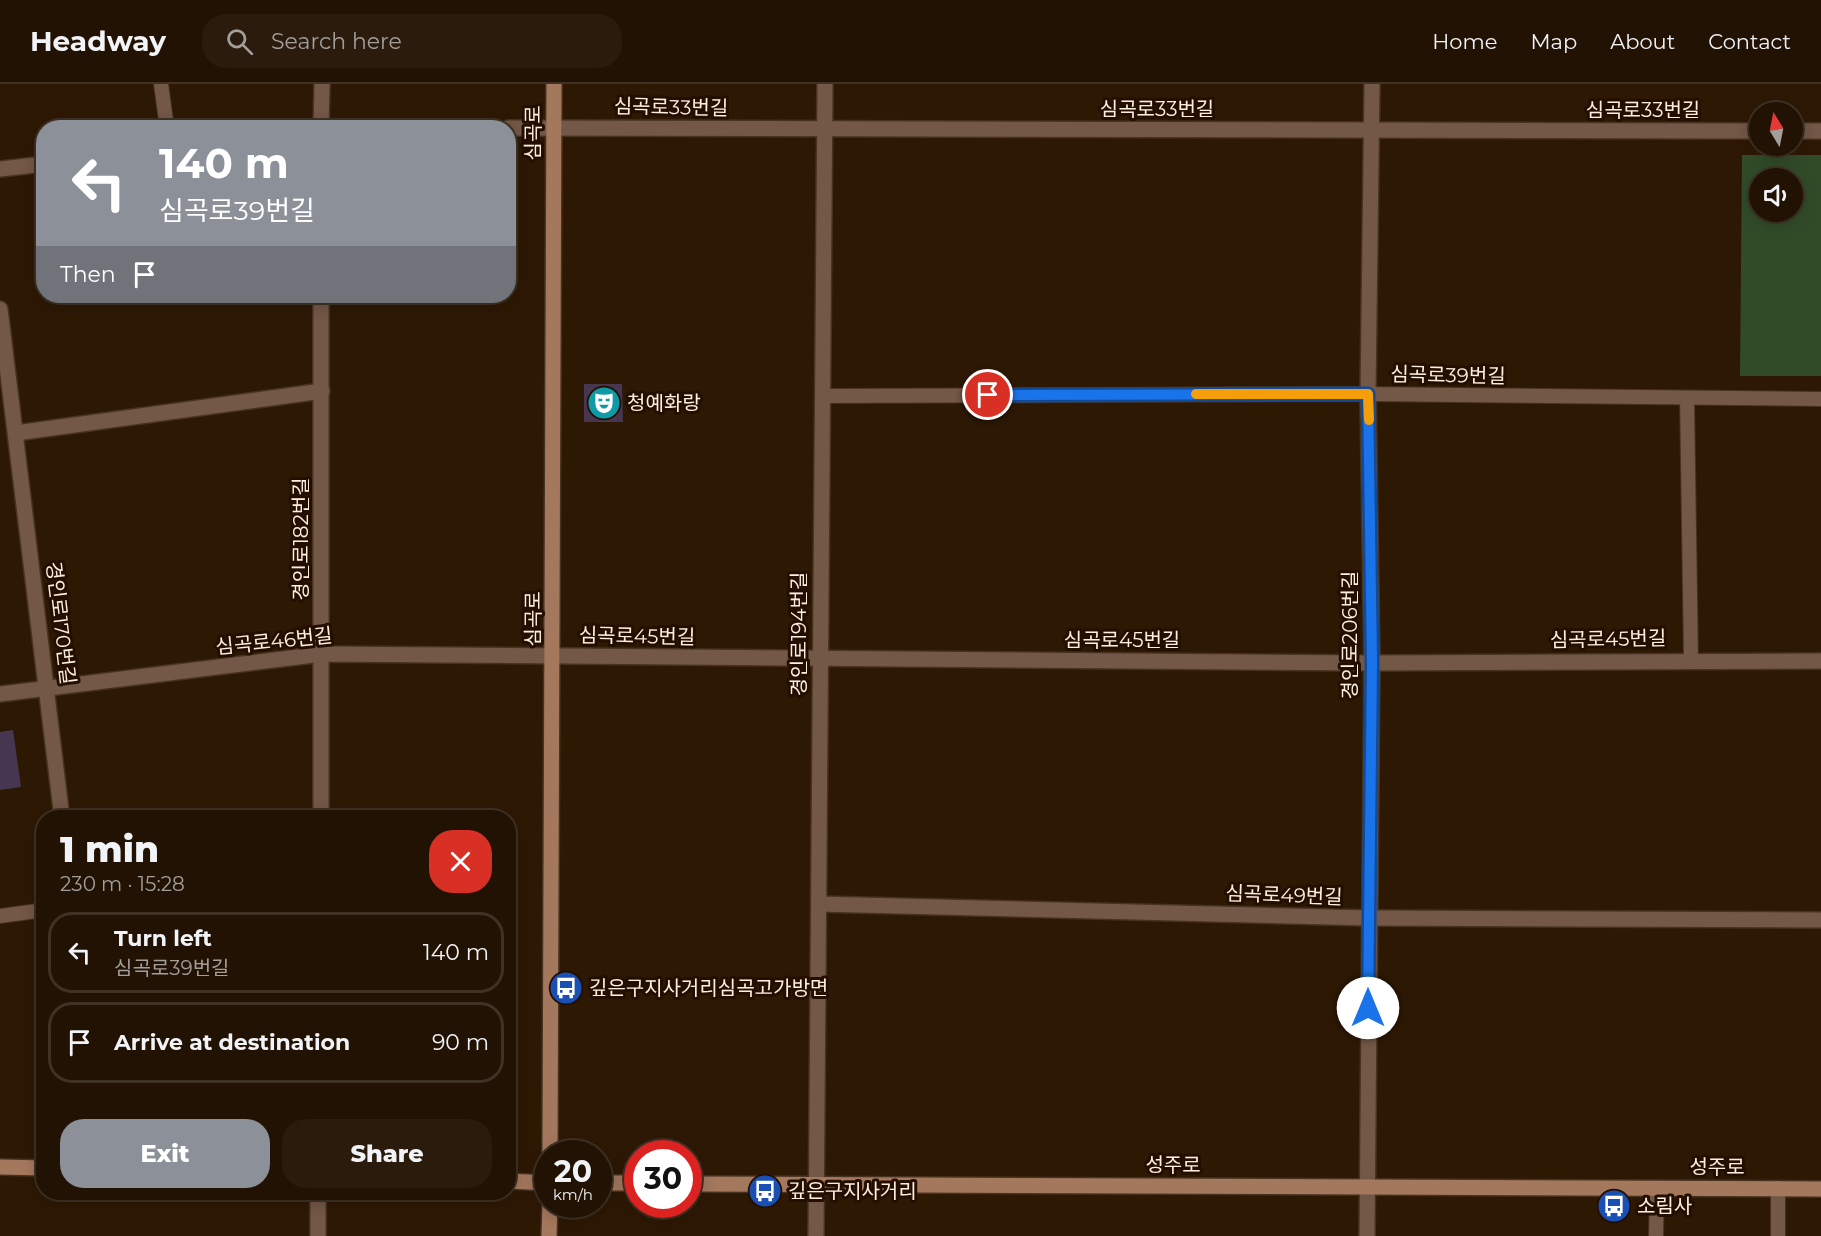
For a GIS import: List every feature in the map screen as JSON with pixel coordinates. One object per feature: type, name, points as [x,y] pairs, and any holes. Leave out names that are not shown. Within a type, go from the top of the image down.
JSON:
[{"type":"street","points":[[321,120],[322,84]]},
{"type":"street","name":"심곡로","points":[[550,1140],[554,657],[554,84]]},
{"type":"street","name":"경인로194번길","points":[[816,1236],[825,84]]},
{"type":"street","name":"경인로206번길","points":[[1367,1236],[1372,663],[1368,394],[1372,84]]},
{"type":"street","name":"심곡로33번길","points":[[516,128],[1749,131]]},
{"type":"street","points":[[1803,131],[1821,131]]},
{"type":"street","points":[[0,169],[36,165]]},
{"type":"street","name":"경인로182번길","points":[[321,303],[321,810]]},
{"type":"street","name":"경인로170번길","points":[[0,309],[61,810]]},
{"type":"street","points":[[16,433],[322,391]]},
{"type":"street","name":"심곡로46번길","points":[[0,694],[322,654],[554,657]]},
{"type":"street","name":"심곡로45번길","points":[[554,657],[1372,663],[1821,661]]},
{"type":"street","name":"심곡로49번길","points":[[819,904],[1368,918],[1821,920]]},
{"type":"street","points":[[0,1167],[36,1168]]},
{"type":"street","points":[[516,1181],[534,1182]]},
{"type":"street","name":"성주로","points":[[702,1184],[1821,1189]]},
{"type":"street","points":[[318,1200],[318,1236]]},
{"type":"street","points":[[549,1236],[550,1218]]},
{"type":"lane","points":[[161,84],[166,120]]},
{"type":"lane","name":"심곡로39번길","points":[[822,396],[1368,394],[1821,399]]},
{"type":"lane","name":"심곡로45번길","points":[[1687,398],[1691,660]]},
{"type":"lane","points":[[0,916],[36,911]]},
{"type":"lane","points":[[1656,1236],[1657,1188]]},
{"type":"lane","points":[[1778,1188],[1778,1236]]},
{"type":"green space","points":[[1742,155],[1821,155],[1821,376],[1740,376]]},
{"type":"building","points":[[584,384],[622,384],[623,422],[584,422]]},
{"type":"building","points":[[13,730],[21,787],[0,790],[0,732]]},
{"type":"slow traffic","points":[[1196,394],[1368,394],[1369,420]]},
{"type":"place","name":"청예화랑","points":[[604,403]]},
{"type":"place","name":"깊은구지사거리심곡고가방면","points":[[566,988]]},
{"type":"place","name":"깊은구지사거리","points":[[765,1191]]},
{"type":"place","name":"소림사","points":[[1614,1206]]},
{"type":"route","points":[[988,395],[1368,394],[1372,663],[1368,1008]]}]
